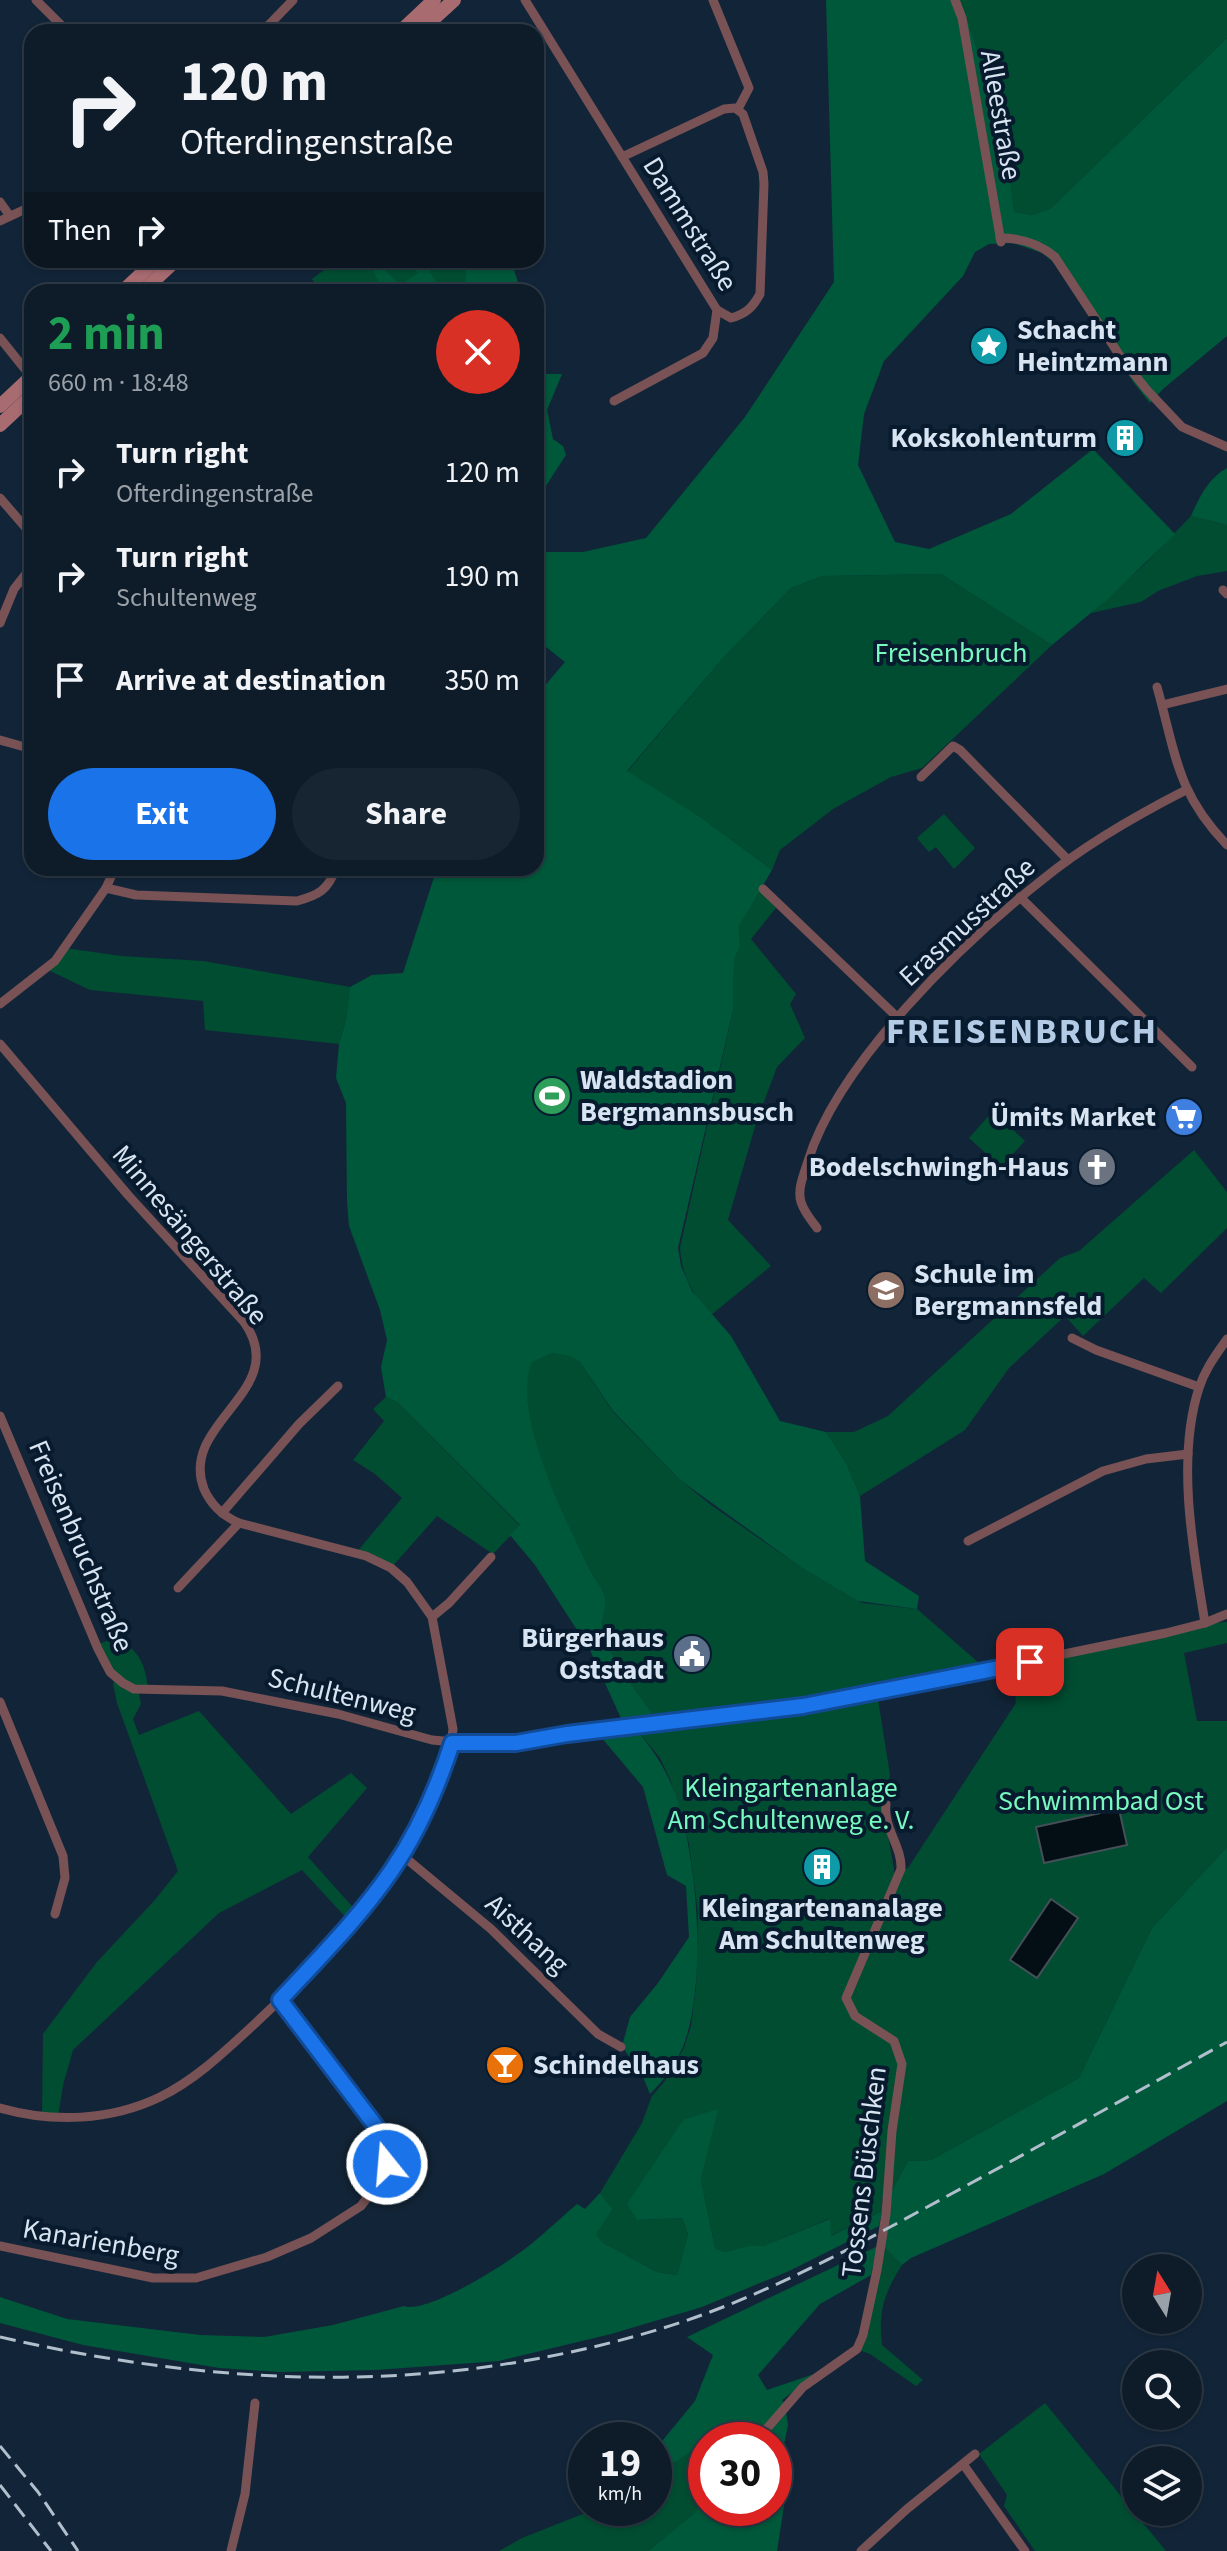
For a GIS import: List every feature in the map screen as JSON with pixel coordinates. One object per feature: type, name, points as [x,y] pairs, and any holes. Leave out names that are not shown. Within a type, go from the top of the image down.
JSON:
[{"type":"main road","points":[[408,24],[434,0]]},
{"type":"main road","points":[[428,24],[454,0]]},
{"type":"main road","points":[[130,284],[148,268]]},
{"type":"main road","points":[[150,284],[168,268]]},
{"type":"main road","points":[[0,406],[24,384]]},
{"type":"main road","points":[[0,425],[24,402]]},
{"type":"street","points":[[36,0],[60,24]]},
{"type":"street","points":[[270,24],[293,0]]},
{"type":"street","name":"Dammstraße","points":[[525,0],[540,24]]},
{"type":"street","points":[[713,0],[749,88],[738,109]]},
{"type":"street","name":"Alleestraße","points":[[955,0],[962,18],[1001,240],[1027,241],[1055,257],[1122,359],[1147,390],[1182,427],[1227,447]]},
{"type":"street","name":"Dammstraße","points":[[544,31],[622,157],[717,310],[731,318],[754,306],[760,294],[763,172],[746,121],[738,109],[724,109],[622,157]]},
{"type":"street","points":[[0,202],[10,216]]},
{"type":"street","points":[[0,221],[24,210]]},
{"type":"street","points":[[614,401],[703,353],[713,338],[717,310]]},
{"type":"street","points":[[0,338],[24,367]]},
{"type":"street","points":[[0,498],[24,526]]},
{"type":"street","points":[[0,623],[14,589],[24,576]]},
{"type":"street","points":[[1157,687],[1186,790],[1211,828],[1227,845]]},
{"type":"street","points":[[1162,705],[1227,689]]},
{"type":"street","points":[[0,740],[24,747]]},
{"type":"street","name":"Erasmusstraße","points":[[921,777],[953,746],[1068,860]]},
{"type":"street","name":"Erasmusstraße","points":[[817,1228],[800,1201],[801,1183],[811,1151],[830,1110],[897,1017],[1020,897],[1068,860],[1186,790]]},
{"type":"street","points":[[0,1004],[53,963],[111,876]]},
{"type":"street","points":[[106,888],[136,895],[297,901],[318,895],[332,876]]},
{"type":"street","name":"Erasmusstraße","points":[[763,889],[897,1017]]},
{"type":"street","points":[[1020,897],[1192,1067]]},
{"type":"street","name":"Minnesängerstraße","points":[[0,1044],[253,1336],[256,1356],[254,1374],[205,1443],[202,1455],[203,1487],[209,1498],[222,1513],[239,1523],[376,1560],[407,1582],[432,1617],[452,1718],[452,1743]]},
{"type":"street","points":[[1072,1338],[1199,1387]]},
{"type":"street","points":[[1205,1623],[1194,1547],[1188,1454],[1199,1387],[1209,1364],[1227,1339]]},
{"type":"street","points":[[222,1513],[299,1424],[338,1386]]},
{"type":"street","name":"Freisenbruchstraße","points":[[0,1416],[4,1436],[98,1649],[110,1672],[130,1687]]},
{"type":"street","points":[[968,1541],[1103,1471],[1146,1459],[1188,1454]]},
{"type":"street","points":[[178,1588],[239,1523]]},
{"type":"street","points":[[432,1617],[491,1557]]},
{"type":"street","name":"Schultenweg","points":[[130,1687],[222,1691],[338,1714],[413,1736],[452,1743],[516,1743],[567,1734],[827,1703],[1035,1661],[1205,1623],[1227,1614]]},
{"type":"street","name":"Schultenweg","points":[[1205,1623],[1227,1622]]},
{"type":"street","points":[[0,1702],[63,1856],[65,1878],[55,1914]]},
{"type":"street","points":[[0,2108],[47,2118],[82,2118],[112,2113],[161,2097],[188,2081],[280,2000],[355,1918],[402,1855],[429,1801],[452,1743]]},
{"type":"street","name":"Tossens Büschken","points":[[773,2422],[803,2387],[857,2349],[877,2270],[902,2064],[894,2041],[855,2016],[846,1998],[901,1869],[900,1856],[887,1826],[886,1804]]},
{"type":"street","name":"Aisthang","points":[[402,1855],[499,1936],[598,2034],[621,2047]]},
{"type":"street","name":"Kanarienberg","points":[[0,2246],[153,2278],[196,2278],[295,2246],[361,2206],[387,2171],[384,2141],[350,2089],[280,2000]]},
{"type":"street","points":[[231,2551],[245,2494],[255,2403]]},
{"type":"street","points":[[861,2551],[975,2454]]},
{"type":"street","points":[[963,2464],[1025,2551]]},
{"type":"green space","points":[[826,0],[961,0],[987,80],[989,103],[1005,138],[1014,212],[1032,215],[1050,209],[1227,38],[1227,336],[1150,403],[1086,312],[1069,281],[1052,261],[1042,253],[1013,243],[989,244],[975,252],[963,276],[884,361],[864,414],[858,465],[895,542],[929,549],[1011,514],[1093,449],[1175,534],[1109,598],[1052,645],[941,574],[823,576],[791,588],[723,658],[627,771],[699,816],[772,870],[739,926],[740,947],[734,960],[733,1010],[678,1248],[681,1266],[692,1291],[731,1336],[780,1421],[826,1432],[846,1463],[860,1496],[865,1561],[919,1596],[917,1609],[858,1601],[802,1568],[680,1480],[613,1411],[580,1362],[571,1356],[552,1353],[532,1362],[527,1383],[529,1409],[544,1467],[568,1524],[604,1594],[602,1629],[608,1645],[620,1668],[658,1722],[634,1726],[668,1777],[687,1837],[693,1873],[697,1951],[690,2021],[679,2055],[650,2094],[643,2077],[622,2046],[630,2017],[689,1937],[686,1886],[667,1875],[643,1787],[596,1731],[625,1727],[590,1650],[535,1565],[510,1535],[520,1525],[397,1402],[386,1397],[381,1367],[387,1340],[380,1310],[349,1226],[346,1103],[336,1078],[339,1044],[350,987],[372,975],[403,973],[434,876],[544,876],[544,687],[565,662],[544,645],[544,552],[583,552],[646,538],[745,417],[834,282]]},
{"type":"green space","points":[[961,0],[1227,0],[1227,38],[1050,209],[1032,215],[1014,212],[1005,138],[989,103],[987,80]]},
{"type":"green space","points":[[327,268],[466,268],[466,284],[312,284],[312,279]]},
{"type":"green space","points":[[383,268],[399,284],[380,284],[373,271]]},
{"type":"green space","points":[[415,268],[427,268],[437,284],[402,284],[418,273]]},
{"type":"green space","points":[[466,268],[514,268],[518,284],[466,284]]},
{"type":"green space","points":[[544,374],[562,374],[547,410],[553,439],[563,446],[566,455],[544,489]]},
{"type":"green space","points":[[1227,468],[1227,525],[1191,516],[1210,482]]},
{"type":"green space","points":[[1191,516],[1227,525],[1227,571],[1197,576],[1158,591],[1141,602],[1091,613],[1145,564]]},
{"type":"green space","name":"Freisenbruch","points":[[941,574],[1052,645],[922,768],[891,777],[833,809],[780,850],[772,870],[699,816],[627,772],[723,658],[791,588],[823,576]]},
{"type":"green space","points":[[944,814],[975,848],[954,869],[936,847],[929,852],[917,838]]},
{"type":"green space","points":[[759,887],[776,908],[751,939],[796,994],[790,1004],[805,1038],[777,1067],[756,1123],[728,1220],[771,1266],[711,1315],[690,1284],[683,1268],[680,1248],[733,1010],[734,960],[740,947],[739,926]]},
{"type":"green space","points":[[65,948],[121,956],[203,961],[350,987],[339,1044],[205,1030],[203,1001],[90,990],[46,969]]},
{"type":"green space","points":[[993,1111],[1025,1141],[1001,1167],[969,1138]]},
{"type":"green space","points":[[1194,1150],[1227,1192],[1227,1228],[1161,1293],[1144,1278],[1083,1336],[1065,1316],[1009,1368],[965,1430],[860,1496],[846,1463],[826,1432],[854,1432],[888,1416],[1060,1258],[1079,1251]]},
{"type":"green space","points":[[552,1353],[571,1355],[580,1362],[613,1412],[679,1479],[711,1505],[802,1568],[862,1603],[917,1609],[979,1663],[877,1693],[890,1775],[884,1813],[895,1875],[908,1868],[1016,1703],[1012,1666],[1206,1623],[1227,1622],[1227,1643],[1184,1653],[1197,1721],[1227,1721],[1227,1847],[1152,1928],[1079,2078],[931,2160],[908,2161],[888,2198],[882,2198],[882,2211],[830,2236],[829,2219],[763,2246],[725,2252],[715,2248],[701,2180],[717,2110],[684,2119],[638,2220],[682,2218],[688,2234],[677,2275],[657,2272],[602,2242],[595,2234],[613,2209],[600,2193],[642,2123],[652,2096],[665,2081],[684,2048],[691,2026],[696,1987],[698,1912],[689,1844],[670,1779],[660,1758],[634,1726],[658,1722],[620,1668],[608,1645],[602,1629],[604,1594],[555,1496],[534,1437],[527,1383],[532,1361]]},
{"type":"green space","points":[[386,1397],[397,1402],[520,1526],[493,1554],[437,1516],[391,1568],[356,1553],[402,1498],[375,1474],[353,1460],[384,1421],[373,1409]]},
{"type":"green space","points":[[112,1639],[128,1646],[143,1664],[148,1690],[138,1689],[141,1704],[133,1719],[139,1735],[199,1711],[291,1814],[351,1773],[367,1788],[308,1857],[358,1913],[350,1922],[302,1870],[219,1913],[73,2050],[58,2117],[42,2117],[43,2034],[97,1962],[178,1871],[117,1703],[113,1684],[116,1677],[96,1645]]},
{"type":"green space","points":[[1227,1847],[1227,2101],[1104,2174],[911,2258],[902,2265],[883,2246],[888,2198],[908,2161],[931,2160],[1079,2078],[1152,1928]]},
{"type":"green space","points":[[718,2109],[701,2180],[715,2248],[725,2252],[763,2246],[830,2219],[831,2236],[882,2211],[879,2226],[789,2271],[702,2307],[611,2334],[499,2361],[376,2370],[280,2372],[219,2368],[83,2345],[0,2323],[0,2297],[67,2319],[200,2335],[264,2337],[333,2325],[404,2306],[428,2304],[460,2289],[523,2250],[577,2204],[585,2209],[600,2193],[613,2209],[596,2234],[602,2242],[657,2272],[677,2275],[688,2234],[682,2218],[637,2220],[627,2204],[684,2119]]},
{"type":"green space","points":[[878,2246],[871,2275],[820,2304],[758,2375],[767,2390],[820,2372],[782,2400],[788,2422],[688,2422],[688,2453],[672,2464],[672,2429],[695,2401],[713,2355],[687,2337]]},
{"type":"green space","points":[[883,2246],[902,2265],[884,2303],[882,2345],[923,2380],[916,2386],[870,2354],[856,2349],[869,2331],[869,2309]]},
{"type":"green space","points":[[1045,2403],[1122,2497],[1122,2526],[1146,2526],[1166,2551],[1035,2551],[1004,2506],[1007,2495],[979,2454]]},
{"type":"green space","points":[[688,2453],[688,2519],[648,2551],[499,2551],[568,2520],[568,2526],[672,2526],[672,2463]]},
{"type":"green space","points":[[688,2519],[688,2526],[781,2526],[777,2551],[648,2551]]},
{"type":"shaded area","points":[[1119,1809],[1127,1845],[1044,1863],[1036,1827]]},
{"type":"shaded area","points":[[1051,1899],[1078,1918],[1037,1978],[1010,1960]]},
{"type":"railway","points":[[0,2337],[166,2367],[249,2375],[331,2377],[413,2374],[495,2366],[577,2351],[697,2317],[803,2272],[1227,2042]]},
{"type":"railway","points":[[0,2446],[38,2492],[78,2551]]},
{"type":"railway","points":[[0,2485],[51,2551]]},
{"type":"place","name":"Schacht Heintzmann","points":[[989,346]]},
{"type":"place","name":"Kokskohlenturm","points":[[1125,438]]},
{"type":"place","name":"Waldstadion Bergmannsbusch","points":[[552,1096]]},
{"type":"place","name":"Ümits Market","points":[[1184,1117]]},
{"type":"place","name":"Bodelschwingh-Haus","points":[[1097,1167]]},
{"type":"place","name":"Schule im Bergmannsfeld","points":[[886,1290]]},
{"type":"place","name":"Bürgerhaus Oststadt","points":[[692,1654]]},
{"type":"place","name":"Kleingartenanalage Am Schultenweg","points":[[822,1867]]},
{"type":"place","name":"Schindelhaus","points":[[505,2065]]},
{"type":"district","name":"FREISENBRUCH","points":[[1022,1031]]},
{"type":"route","points":[[387,2164],[387,2148],[375,2125],[280,2000],[355,1918],[392,1871],[429,1801],[452,1743],[516,1743],[567,1734],[803,1706],[1030,1662]]},
{"type":"park label","name":"Schwimmbad Ost","points":[[1101,1801]]},
{"type":"park label","name":"Kleingartenanlage Am Schultenweg e. V.","points":[[791,1804]]}]
